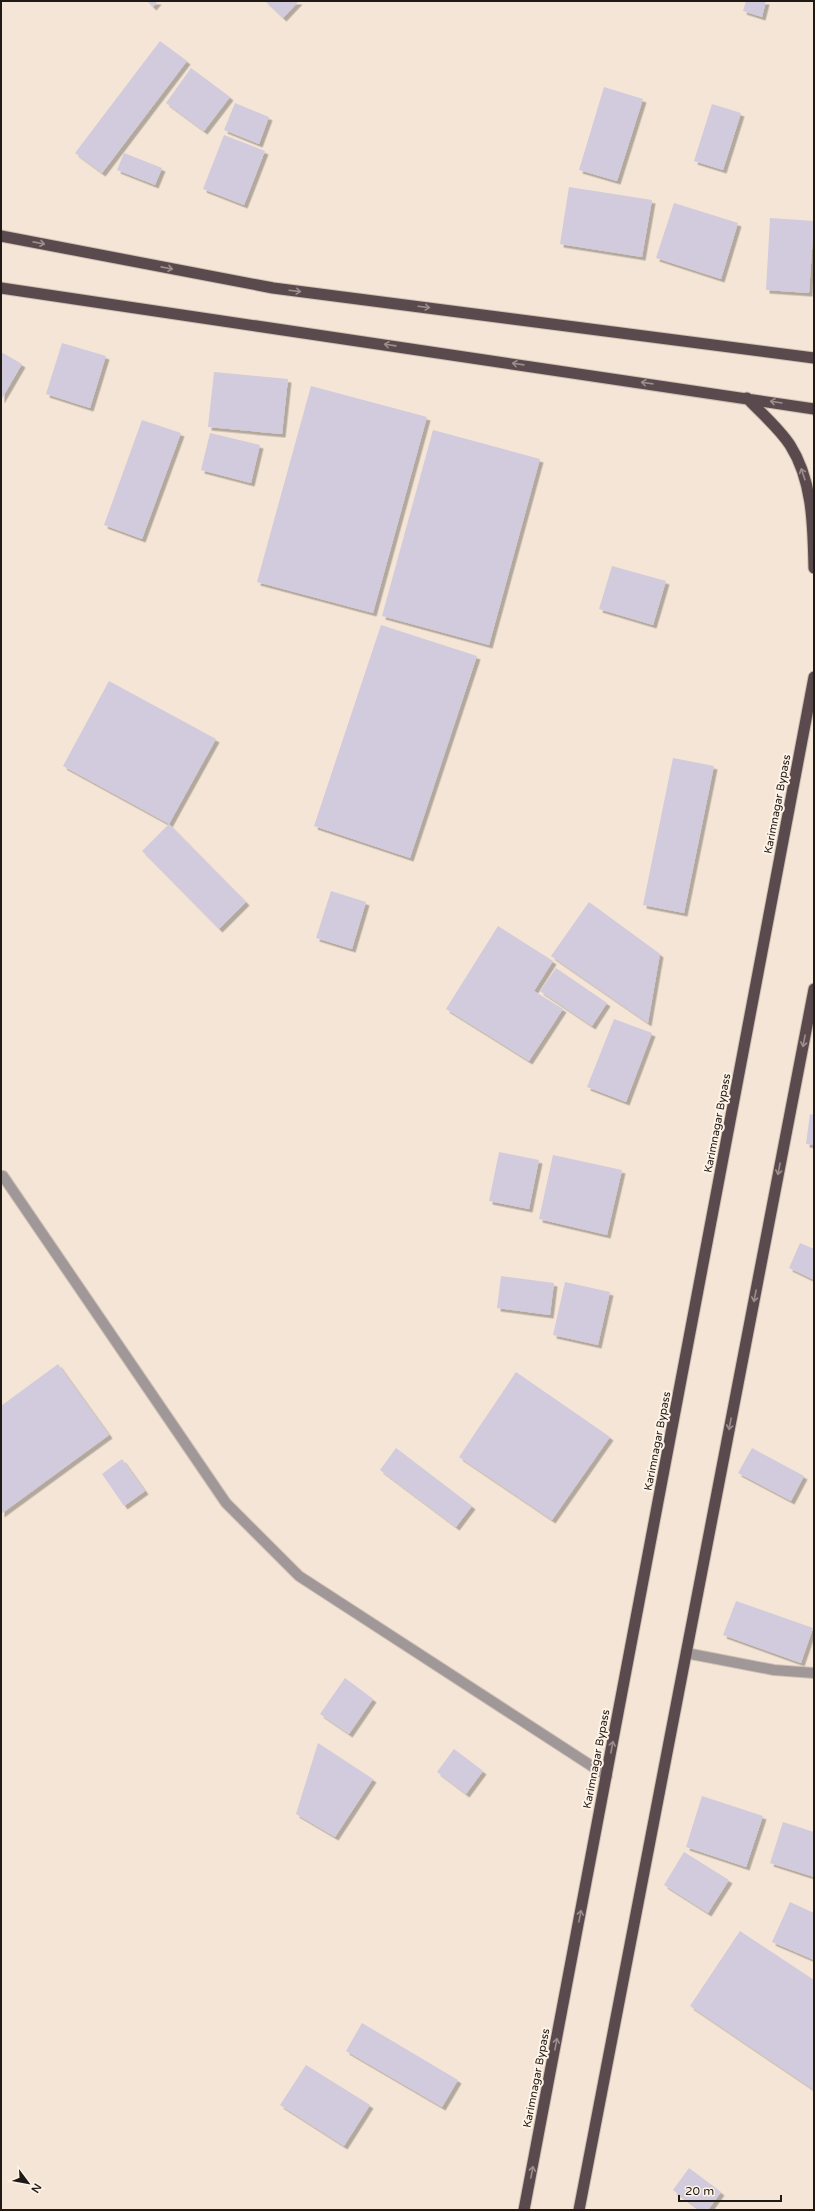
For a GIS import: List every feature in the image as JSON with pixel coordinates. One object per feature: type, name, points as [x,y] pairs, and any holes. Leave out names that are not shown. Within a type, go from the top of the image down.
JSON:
[{"type":"highway","points":[[3,235],[273,288],[814,358]]},
{"type":"highway","points":[[1,288],[814,409]]},
{"type":"highway","points":[[747,398],[790,445],[805,474],[814,530],[814,568]]},
{"type":"highway","name":"Karimnagar Bypass","points":[[524,2210],[814,677]]},
{"type":"highway","points":[[579,2210],[814,989]]},
{"type":"street","points":[[3,1176],[226,1503],[299,1576],[607,1776]]},
{"type":"street","points":[[686,1653],[774,1670],[814,1673]]},
{"type":"building","points":[[147,1],[158,1],[153,7]]},
{"type":"building","points":[[265,1],[299,1],[283,18]]},
{"type":"building","points":[[746,1],[766,1],[762,17],[743,11]]},
{"type":"building","points":[[160,41],[187,61],[102,173],[75,153]]},
{"type":"building","points":[[191,68],[230,97],[204,131],[166,103]]},
{"type":"building","points":[[604,87],[643,99],[617,181],[579,170]]},
{"type":"building","points":[[235,103],[269,117],[259,144],[224,130]]},
{"type":"building","points":[[712,104],[741,113],[723,170],[694,161]]},
{"type":"building","points":[[224,135],[265,151],[244,205],[203,189]]},
{"type":"building","points":[[124,153],[162,168],[155,185],[117,170]]},
{"type":"building","points":[[569,187],[652,200],[642,257],[560,244]]},
{"type":"building","points":[[674,203],[738,223],[721,279],[656,258]]},
{"type":"building","points":[[770,218],[814,221],[809,293],[766,290]]},
{"type":"building","points":[[62,343],[106,356],[90,408],[46,394]]},
{"type":"building","points":[[1,352],[22,364],[1,400]]},
{"type":"building","points":[[214,372],[288,379],[282,434],[208,427]]},
{"type":"building","points":[[311,386],[427,417],[373,613],[257,582]]},
{"type":"building","points":[[142,420],[181,433],[142,539],[104,525]]},
{"type":"building","points":[[433,430],[540,459],[489,645],[382,616]]},
{"type":"building","points":[[210,433],[260,445],[251,483],[201,470]]},
{"type":"building","points":[[612,566],[666,581],[653,625],[599,609]]},
{"type":"building","points":[[381,625],[477,656],[410,858],[314,826]]},
{"type":"building","points":[[109,681],[216,739],[169,824],[63,766]]},
{"type":"building","points":[[673,758],[714,766],[684,913],[643,905]]},
{"type":"building","points":[[169,824],[246,902],[219,929],[142,851]]},
{"type":"building","points":[[331,891],[366,902],[352,949],[316,938]]},
{"type":"building","points":[[589,902],[660,954],[648,1023],[551,956]]},
{"type":"building","points":[[498,926],[553,961],[534,991],[563,1009],[529,1061],[446,1009]]},
{"type":"building","points":[[556,968],[607,1003],[592,1026],[540,991]]},
{"type":"building","points":[[614,1019],[652,1033],[626,1102],[587,1087]]},
{"type":"building","points":[[810,1114],[814,1115],[814,1145],[806,1144]]},
{"type":"building","points":[[499,1152],[539,1160],[529,1209],[489,1201]]},
{"type":"building","points":[[553,1155],[622,1170],[607,1235],[539,1219]]},
{"type":"building","points":[[800,1243],[814,1249],[814,1280],[789,1268]]},
{"type":"building","points":[[501,1276],[554,1283],[550,1315],[497,1308]]},
{"type":"building","points":[[565,1282],[610,1292],[598,1345],[553,1335]]},
{"type":"building","points":[[58,1364],[109,1435],[1,1514],[1,1406]]},
{"type":"building","points":[[516,1372],[610,1437],[552,1520],[459,1457]]},
{"type":"building","points":[[396,1448],[472,1506],[456,1527],[380,1470]]},
{"type":"building","points":[[752,1448],[804,1476],[791,1501],[738,1473]]},
{"type":"building","points":[[122,1459],[145,1491],[124,1506],[102,1474]]},
{"type":"building","points":[[736,1601],[813,1628],[801,1663],[723,1635]]},
{"type":"building","points":[[345,1678],[373,1699],[349,1734],[320,1714]]},
{"type":"building","points":[[318,1743],[373,1779],[335,1837],[296,1814]]},
{"type":"building","points":[[454,1749],[483,1771],[466,1794],[437,1772]]},
{"type":"building","points":[[702,1796],[763,1816],[746,1867],[686,1847]]},
{"type":"building","points":[[783,1822],[814,1832],[814,1877],[770,1863]]},
{"type":"building","points":[[684,1852],[729,1880],[708,1913],[664,1885]]},
{"type":"building","points":[[790,1902],[814,1913],[814,1960],[772,1942]]},
{"type":"building","points":[[740,1931],[814,1980],[814,2090],[690,2006]]},
{"type":"building","points":[[362,2023],[458,2080],[442,2107],[346,2051]]},
{"type":"building","points":[[306,2065],[370,2105],[344,2146],[280,2105]]},
{"type":"building","points":[[689,2168],[721,2192],[708,2210],[700,2210],[673,2190]]}]
